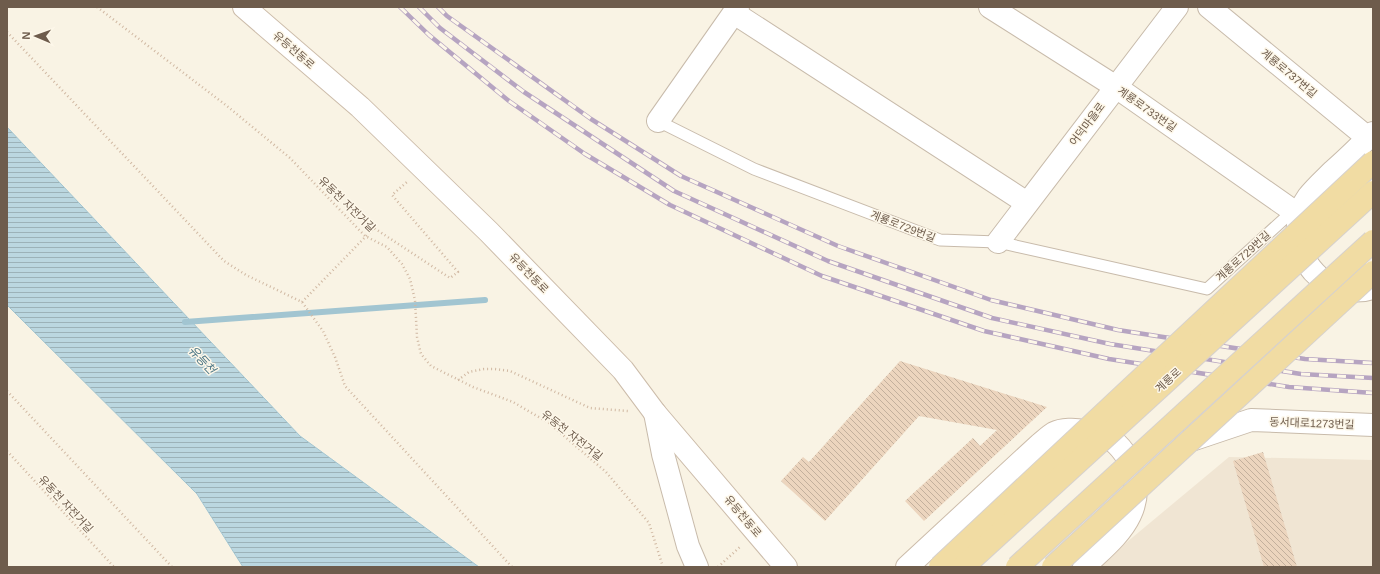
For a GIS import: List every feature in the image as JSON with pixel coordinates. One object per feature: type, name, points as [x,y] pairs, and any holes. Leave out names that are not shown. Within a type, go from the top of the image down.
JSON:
[{"type":"main road","points":[[940,567],[1373,162]]},
{"type":"main road","name":"계룡로","points":[[963,567],[1373,192]]},
{"type":"main road","points":[[1017,567],[1373,241]]},
{"type":"main road","points":[[1052,567],[1373,272]]},
{"type":"street","name":"유등천동로","points":[[244,7],[360,107],[489,232],[622,370],[655,413],[786,567]]},
{"type":"street","name":"계룡로733번길","points":[[990,7],[1116,87],[1299,215]]},
{"type":"street","name":"어덕마을로","points":[[998,242],[1177,7]]},
{"type":"street","name":"계룡로737번길","points":[[1209,7],[1370,136]]},
{"type":"street","name":"계룡로729번길","points":[[658,121],[736,10],[1027,203]]},
{"type":"street","points":[[1370,136],[1299,215],[1302,254],[1312,270],[1327,283],[1345,290],[1364,291],[1373,288]]},
{"type":"street","points":[[655,413],[663,454],[688,546],[697,567]]},
{"type":"street","name":"동서대로1273번길","points":[[1129,461],[1251,420],[1373,425]]},
{"type":"street","points":[[907,567],[1040,444],[1054,433],[1075,429],[1101,434],[1117,445],[1129,461],[1136,480],[1136,498],[1130,515],[1112,540],[1084,567]]},
{"type":"lane","name":"계룡로729번길","points":[[658,121],[754,169],[940,240],[998,242],[1207,289],[1299,215]]},
{"type":"path","name":"유동천 자전거길","points":[[97,7],[227,106],[290,158],[365,236],[387,247],[402,264],[410,279],[415,300],[417,337],[420,354],[431,366],[457,380],[513,402],[549,423],[606,472],[649,523],[663,567]]},
{"type":"path","points":[[7,32],[224,261],[246,275],[302,302],[323,331],[335,357],[344,386],[512,567]]},
{"type":"path","points":[[302,302],[374,228],[450,278],[458,272],[392,195],[423,168]]},
{"type":"path","points":[[457,380],[469,372],[484,369],[510,371],[590,408],[655,413]]},
{"type":"path","points":[[7,391],[172,567]]},
{"type":"path","name":"유동천 자전거길","points":[[7,451],[114,567]]},
{"type":"path","points":[[718,567],[733,553]]},
{"type":"shaded area","points":[[1229,457],[1373,460],[1373,567],[1097,567]]},
{"type":"water","name":"유등천","points":[[7,127],[300,436],[479,567],[243,567],[197,494],[7,305]]},
{"type":"building","points":[[900,361],[1047,407],[924,521],[905,501],[973,438],[980,446],[997,430],[919,416],[825,521],[781,481],[803,457],[809,462]]},
{"type":"building","points":[[1263,452],[1297,567],[1264,567],[1233,461]]},
{"type":"waterway","points":[[185,322],[485,300]]},
{"type":"railway","points":[[400,7],[429,35],[509,101],[585,154],[670,205],[822,276],[984,331],[1109,359],[1289,387],[1373,393]]},
{"type":"railway","points":[[419,7],[440,28],[524,92],[674,191],[828,261],[992,318],[1110,344],[1301,374],[1373,378]]},
{"type":"railway","points":[[438,7],[447,16],[591,119],[681,176],[838,246],[991,300],[1118,330],[1305,359],[1373,363]]}]
